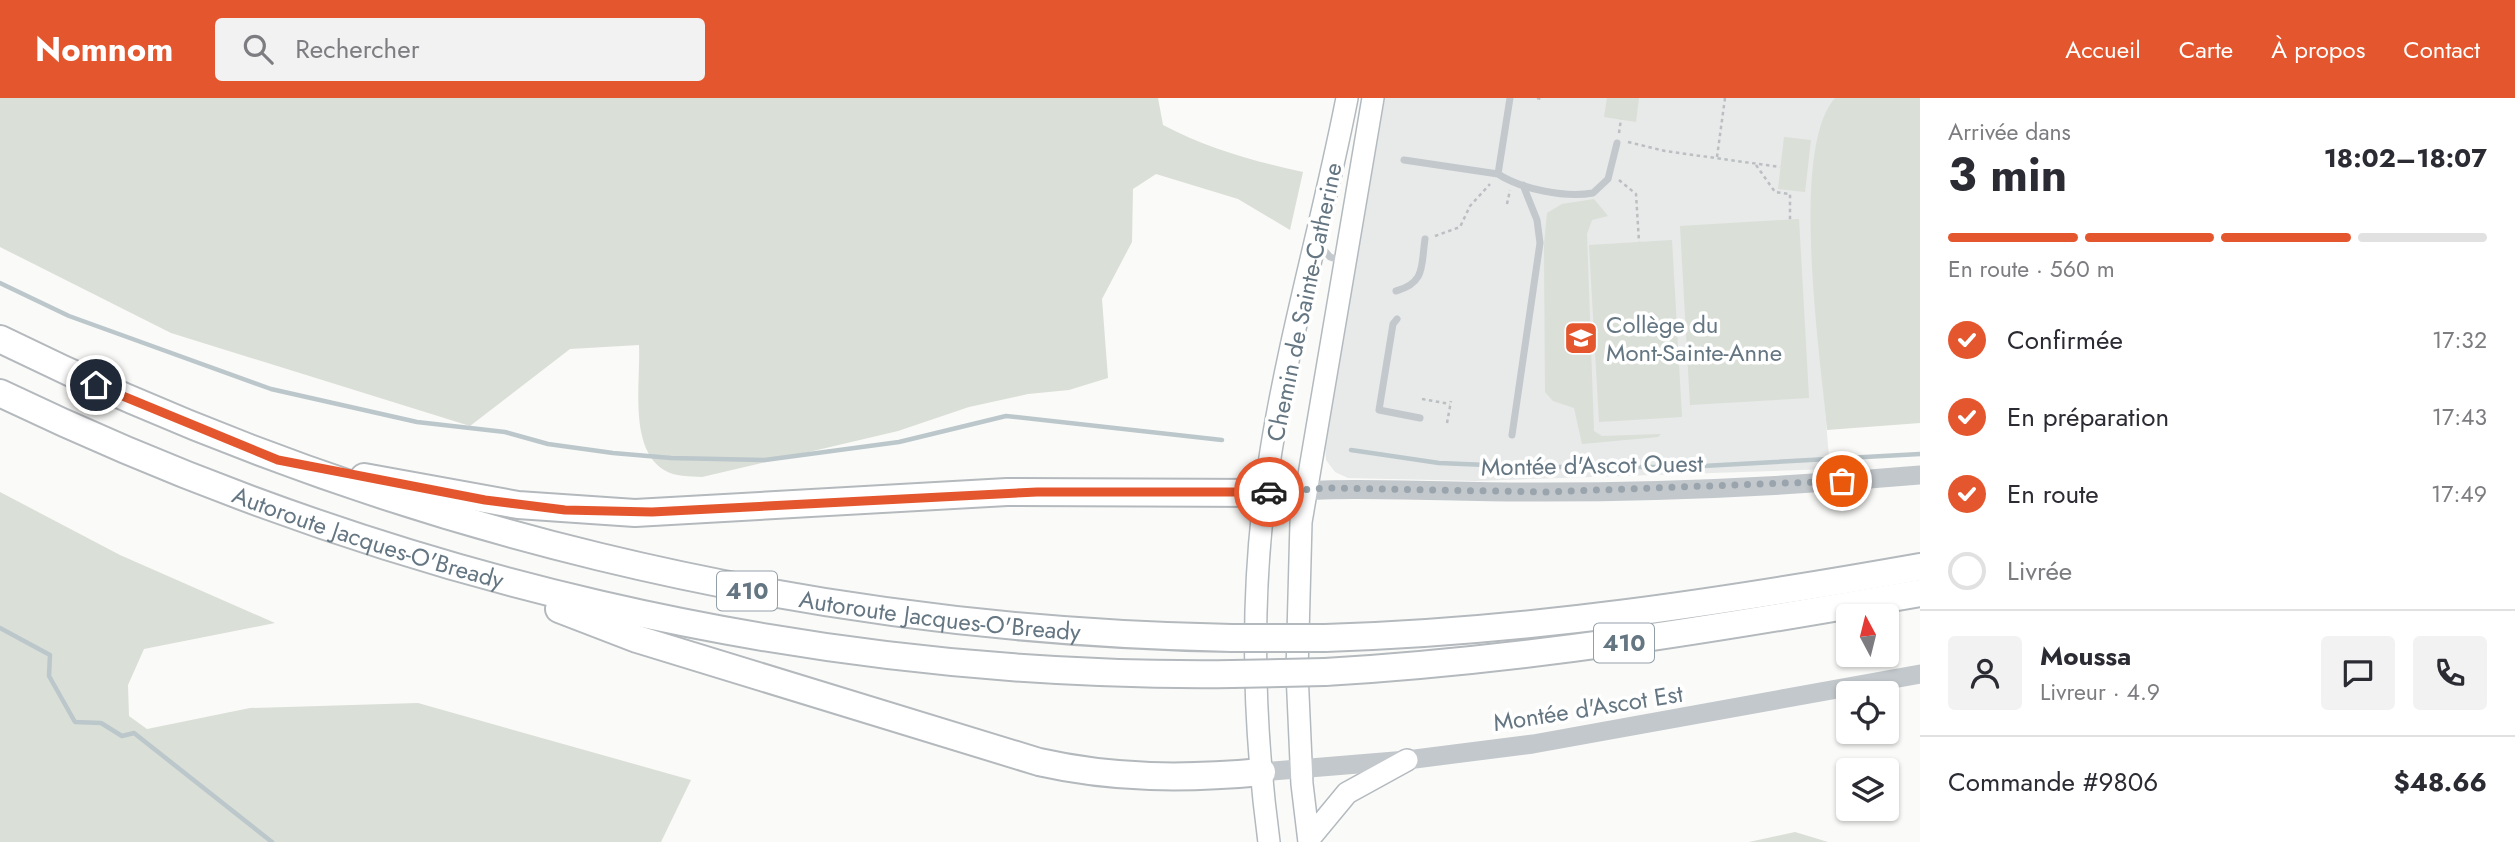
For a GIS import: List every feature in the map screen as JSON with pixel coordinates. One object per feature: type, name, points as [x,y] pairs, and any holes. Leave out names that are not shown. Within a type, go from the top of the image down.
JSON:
[{"type":"highway","name":"Autoroute Jacques-O'Bready","points":[[0,339],[117,395],[278,460],[491,531],[635,567],[741,589],[874,611],[986,625],[1232,638],[1428,634],[1572,622],[1737,599],[1920,567]]},
{"type":"highway","name":"Autoroute Jacques-O'Bready","points":[[0,393],[215,486],[328,528],[447,565],[643,614],[835,647],[955,662],[1066,670],[1232,674],[1325,672],[1455,663],[1598,647],[1920,593]]},
{"type":"highway","points":[[278,460],[485,500],[593,512],[663,512],[1017,492],[1265,492]]},
{"type":"highway","points":[[447,565],[637,639],[1039,762],[1093,772],[1142,777],[1262,772]]},
{"type":"main road","name":"Chemin de Sainte-Catherine","points":[[1269,842],[1262,772],[1257,642],[1265,492],[1285,372],[1347,98]]},
{"type":"main road","name":"Chemin de Sainte-Catherine","points":[[1309,840],[1301,770],[1296,631],[1301,522],[1373,98]]},
{"type":"main road","points":[[1309,840],[1347,793],[1407,760]]},
{"type":"street","name":"Montée d'Ascot Ouest","points":[[1265,492],[1307,489],[1545,492],[1762,486],[1920,475]]},
{"type":"street","name":"Montée d'Ascot Est","points":[[1262,772],[1407,760],[1590,735],[1920,674]]},
{"type":"lane","points":[[1498,174],[1510,98]]},
{"type":"lane","points":[[1404,160],[1498,174],[1523,185],[1590,194],[1600,189],[1611,173],[1617,143]]},
{"type":"lane","points":[[1512,435],[1540,243],[1537,220],[1523,185]]},
{"type":"lane","points":[[1396,291],[1412,286],[1417,281],[1425,239]]},
{"type":"lane","points":[[1317,240],[1330,257],[1345,262]]},
{"type":"lane","points":[[1397,318],[1393,324],[1379,410],[1419,418]]},
{"type":"path","points":[[1536,98],[1542,99]]},
{"type":"path","points":[[1717,158],[1725,98]]},
{"type":"path","points":[[1621,119],[1618,141],[1780,167]]},
{"type":"path","points":[[1756,164],[1774,192],[1790,194],[1790,220]]},
{"type":"path","points":[[1611,173],[1636,194],[1639,242]]},
{"type":"path","points":[[1440,235],[1460,227],[1468,210],[1488,190]]},
{"type":"path","points":[[1507,204],[1509,194]]},
{"type":"path","points":[[1422,399],[1451,402],[1447,423]]},
{"type":"shaded area","points":[[0,98],[1158,98],[1163,125],[1232,153],[1303,172],[1290,230],[1238,199],[1156,174],[1133,189],[1132,242],[1102,299],[1108,378],[1069,390],[1028,394],[969,407],[898,431],[702,477],[673,474],[664,470],[653,460],[645,446],[639,412],[639,345],[570,349],[470,426],[171,333],[0,247]]},
{"type":"shaded area","name":"Collège du Mont-Sainte-Anne","points":[[1385,98],[1837,98],[1813,267],[1830,469],[1476,481],[1348,478],[1335,472],[1326,460],[1325,446]]},
{"type":"shaded area","points":[[1607,98],[1639,98],[1636,122],[1604,117]]},
{"type":"shaded area","points":[[1835,98],[1920,98],[1920,423],[1827,430],[1815,307],[1811,207],[1814,161],[1821,124]]},
{"type":"shaded area","points":[[1784,137],[1811,140],[1805,192],[1778,189]]},
{"type":"shaded area","points":[[1594,199],[1608,216],[1592,220],[1587,234],[1594,431],[1602,436],[1661,434],[1658,437],[1582,444],[1574,408],[1553,401],[1545,392],[1544,245],[1547,213],[1562,204]]},
{"type":"shaded area","points":[[1799,219],[1809,398],[1690,405],[1680,226]]},
{"type":"shaded area","points":[[1672,240],[1682,417],[1599,422],[1589,245]]},
{"type":"shaded area","points":[[0,492],[120,555],[275,623],[144,649],[128,685],[129,716],[147,729],[250,708],[418,703],[691,780],[661,842],[0,842]]},
{"type":"shaded area","points":[[1795,832],[1828,842],[1749,842]]},
{"type":"waterway","points":[[0,283],[69,316],[271,389],[417,422],[505,432],[548,444],[613,453],[671,458],[765,460],[899,442],[1006,416],[1222,440]]},
{"type":"waterway","points":[[1351,450],[1439,463],[1487,465]]},
{"type":"waterway","points":[[1529,467],[1685,467],[1920,454]]},
{"type":"waterway","points":[[0,628],[50,655],[49,676],[75,722],[101,723],[122,736],[134,733],[272,842]]},
{"type":"way so far","points":[[1269,492],[1328,488],[1545,492],[1842,481]]},
{"type":"place","name":"Collège du Mont-Sainte-Anne","points":[[1581,338]]},
{"type":"route","points":[[96,385],[278,460],[485,500],[565,510],[652,512],[1037,492],[1269,492]]}]
